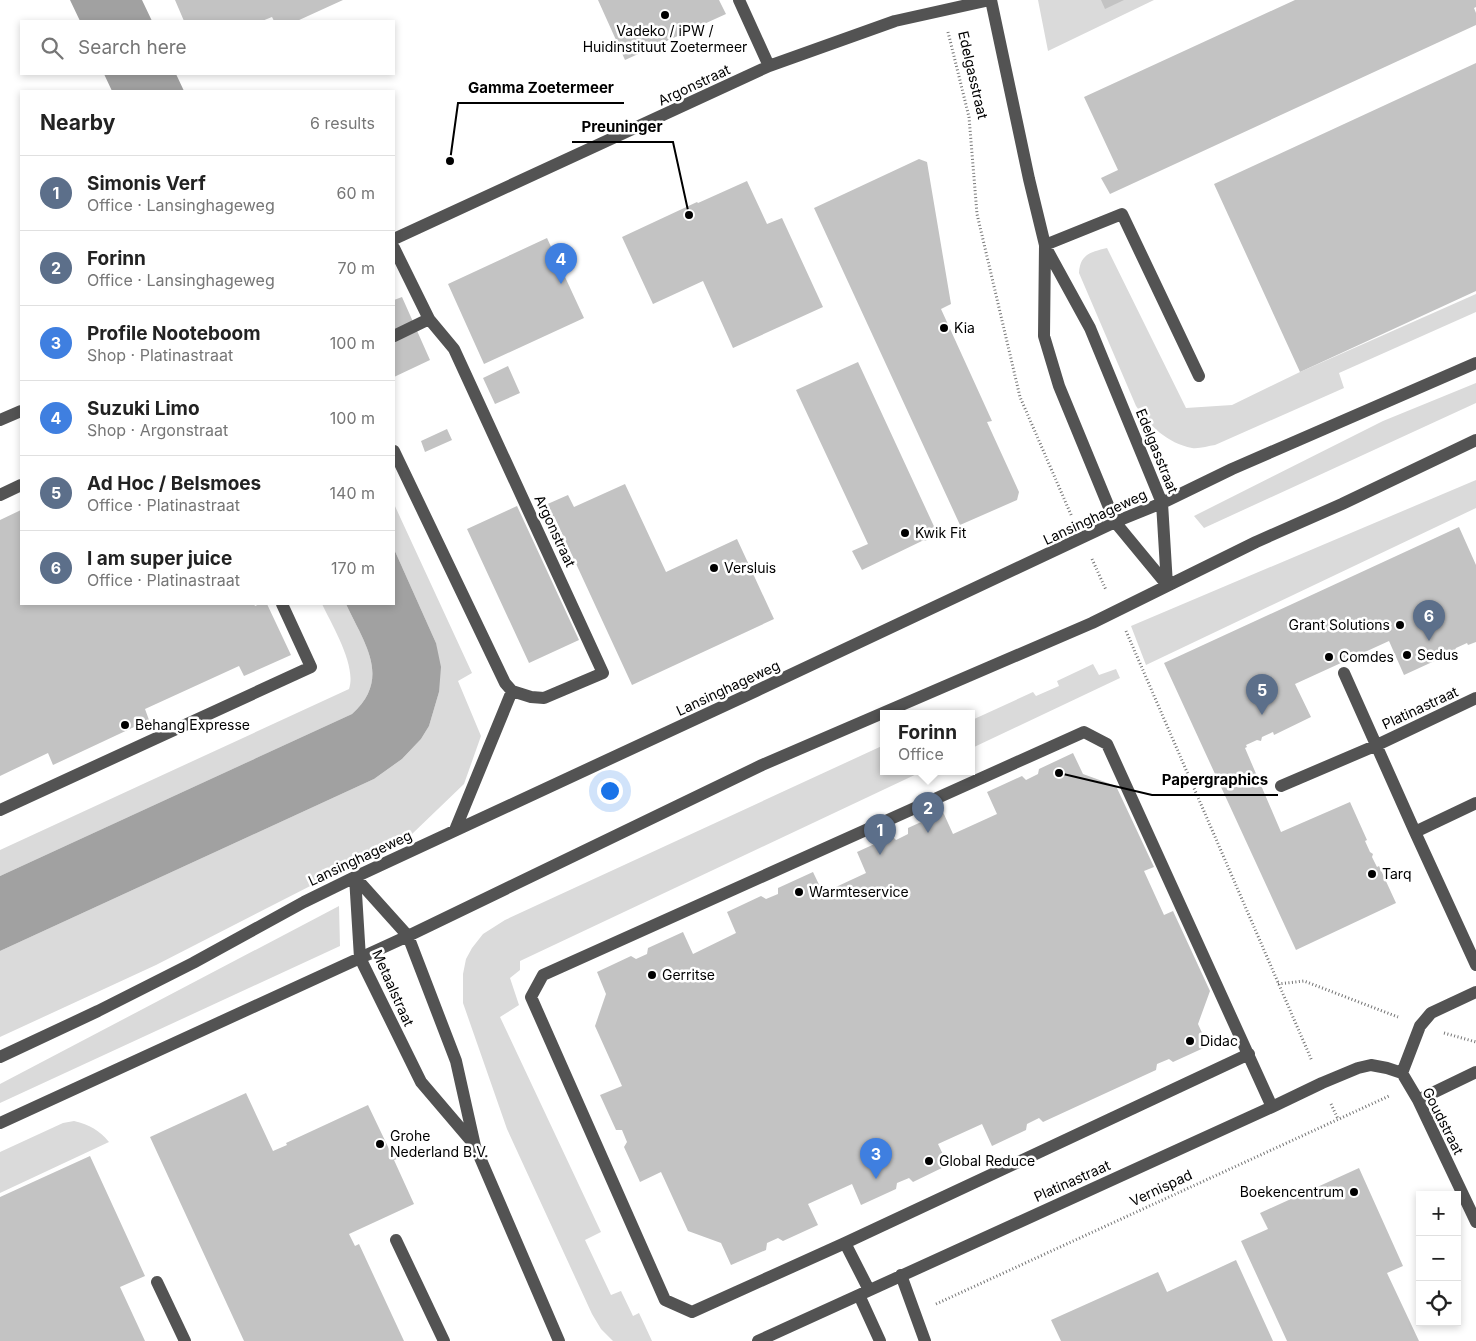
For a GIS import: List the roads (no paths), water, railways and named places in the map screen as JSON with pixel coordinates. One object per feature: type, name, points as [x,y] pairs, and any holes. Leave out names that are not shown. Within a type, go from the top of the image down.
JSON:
[{"type":"street","points":[[739,0],[769,66]]},
{"type":"street","name":"Argonstraat","points":[[395,239],[769,66],[895,21],[991,0]]},
{"type":"street","name":"Edelgasstraat","points":[[991,0],[1045,246],[1044,336],[1059,386],[1115,522],[1167,585]]},
{"type":"street","points":[[1045,246],[1122,214],[1199,376]]},
{"type":"street","name":"Edelgasstraat","points":[[1045,246],[1090,328],[1162,502],[1167,585]]},
{"type":"street","name":"Argonstraat","points":[[395,250],[429,319],[454,349],[603,673],[544,698],[531,697],[512,691]]},
{"type":"street","points":[[395,336],[429,319]]},
{"type":"street","name":"Lansinghageweg","points":[[0,1057],[98,1011],[193,963],[304,902],[355,877],[1115,522],[1476,363]]},
{"type":"street","points":[[0,420],[20,410]]},
{"type":"street","points":[[888,710],[1116,611],[1256,542],[1342,504],[1476,440]]},
{"type":"street","points":[[395,453],[505,683],[512,691],[455,830]]},
{"type":"street","points":[[0,495],[20,485]]},
{"type":"street","points":[[0,810],[311,667],[282,605]]},
{"type":"street","name":"Platinastraat","points":[[1344,673],[1476,965]]},
{"type":"street","name":"Platinastraat","points":[[1281,786],[1476,698]]},
{"type":"street","points":[[0,1123],[408,936],[762,765],[880,714]]},
{"type":"street","points":[[1249,1054],[692,1312],[665,1300],[531,997],[543,976],[1084,732],[1107,744],[1249,1054],[1272,1107]]},
{"type":"street","points":[[1415,832],[1476,803]]},
{"type":"street","name":"Metaalstraat","points":[[355,877],[408,936],[456,1061],[475,1146],[559,1341]]},
{"type":"street","name":"Metaalstraat","points":[[355,877],[360,958],[421,1082],[475,1146]]},
{"type":"street","points":[[1402,1073],[1420,1026],[1431,1013],[1476,992]]},
{"type":"street","name":"Platinastraat","points":[[758,1341],[1358,1068],[1371,1065],[1402,1073]]},
{"type":"street","points":[[1418,1100],[1476,1072]]},
{"type":"street","name":"Goudstraat","points":[[1402,1073],[1418,1100],[1476,1222]]},
{"type":"street","points":[[396,1240],[444,1341]]},
{"type":"street","points":[[845,1242],[880,1341]]},
{"type":"street","points":[[900,1275],[926,1341]]},
{"type":"street","points":[[157,1282],[185,1341]]},
{"type":"place","name":"Vadeko / iPW / Huidinstituut Zoetermeer","points":[[665,15]]},
{"type":"place","name":"Gamma Zoetermeer","points":[[450,161]]},
{"type":"place","name":"Preuninger","points":[[689,215]]},
{"type":"place","name":"Suzuki Limo","points":[[561,284]]},
{"type":"place","name":"Kia","points":[[944,328]]},
{"type":"place","name":"Kwik Fit","points":[[905,533]]},
{"type":"place","name":"Versluis","points":[[714,568]]},
{"type":"place","name":"Grant Solutions","points":[[1400,625]]},
{"type":"place","name":"I am super juice","points":[[1429,641]]},
{"type":"place","name":"Sedus","points":[[1407,655]]},
{"type":"place","name":"Comdes","points":[[1329,657]]},
{"type":"place","name":"Ad Hoc / Belsmoes","points":[[1262,715]]},
{"type":"place","name":"Behang Expresse","points":[[125,725]]},
{"type":"place","name":"Papergraphics","points":[[1059,773]]},
{"type":"place","name":"Forinn","points":[[928,833]]},
{"type":"place","name":"Simonis Verf","points":[[880,855]]},
{"type":"place","name":"Tarq","points":[[1372,874]]},
{"type":"place","name":"Warmteservice","points":[[799,892]]},
{"type":"place","name":"Gerritse","points":[[652,975]]},
{"type":"place","name":"Didac","points":[[1190,1041]]},
{"type":"place","name":"Grohe Nederland B.V.","points":[[380,1144]]},
{"type":"place","name":"Global Reduce","points":[[929,1161]]},
{"type":"place","name":"Profile Nooteboom","points":[[876,1179]]},
{"type":"place","name":"Boekencentrum","points":[[1354,1192]]}]
